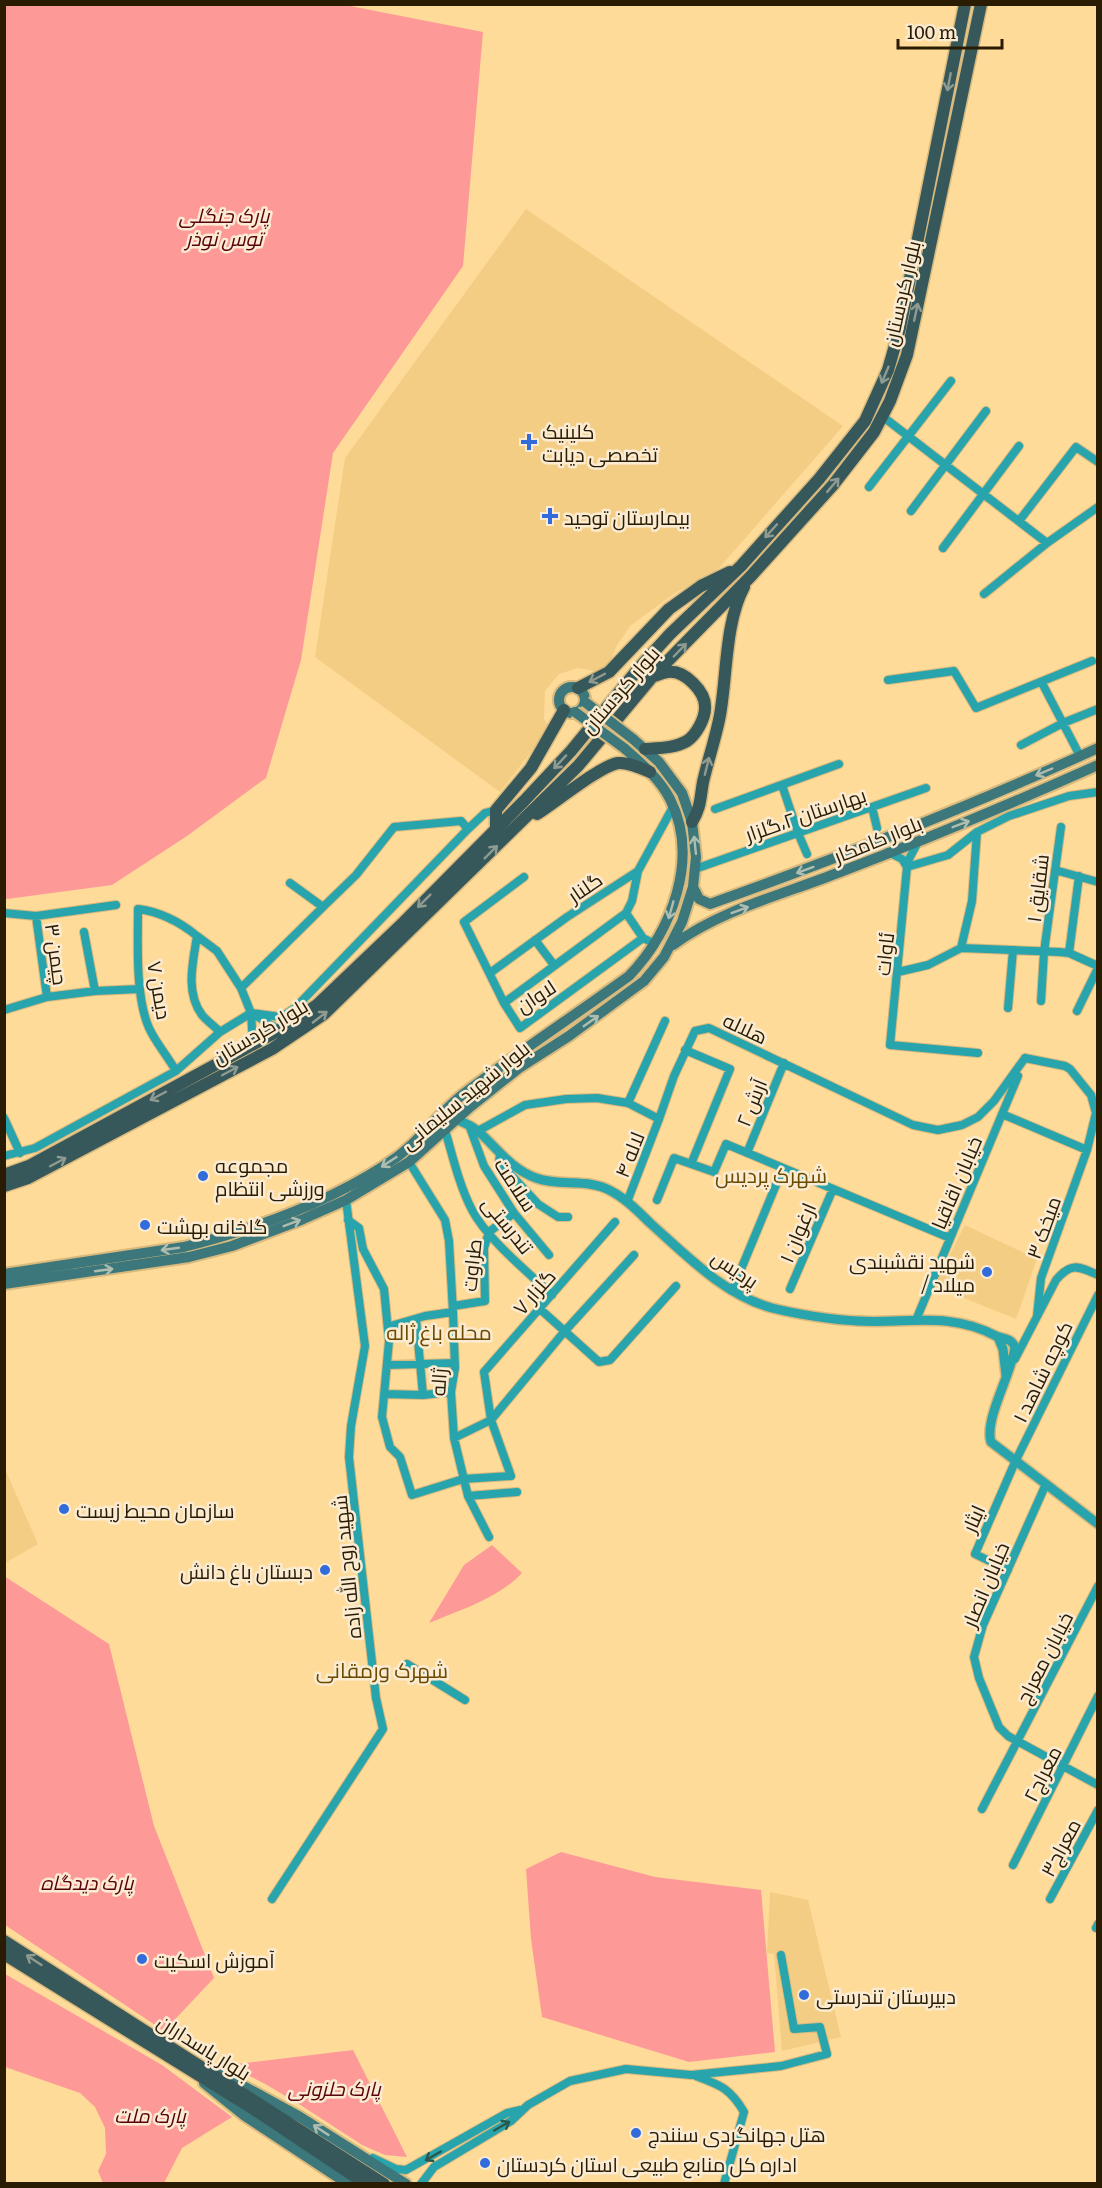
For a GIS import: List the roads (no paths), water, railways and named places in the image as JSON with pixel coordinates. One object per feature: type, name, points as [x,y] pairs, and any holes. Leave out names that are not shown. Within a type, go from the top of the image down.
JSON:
[{"type":"main road","name":"بلوار کردستان","points":[[4,1175],[29,1166],[254,1044],[317,1005],[404,922],[571,751],[670,634],[741,566],[819,479],[865,421],[888,370],[900,328],[965,4]]},
{"type":"main road","name":"بلوار کردستان","points":[[4,1186],[28,1178],[272,1049],[324,1014],[578,766],[653,676],[751,576],[833,485],[874,432],[890,400],[907,355],[981,4]]},
{"type":"main road","points":[[919,235],[932,237]]},
{"type":"main road","points":[[570,711],[559,701],[562,691],[570,687],[578,688],[609,672],[669,609],[693,591],[741,566]]},
{"type":"main road","points":[[692,822],[699,810],[720,715],[738,602],[751,576]]},
{"type":"main road","points":[[645,749],[669,747],[688,740],[699,727],[705,707],[699,689],[684,675],[669,671],[653,676]]},
{"type":"main road","points":[[496,829],[496,810],[531,768],[570,711],[581,708],[585,702],[578,688]]},
{"type":"main road","name":"بلوار شهید سلیمانی","points":[[4,1274],[189,1257],[232,1246],[346,1200],[410,1162],[456,1119],[519,1068],[569,1036],[644,981],[661,962],[670,946],[682,922],[693,887],[696,857],[692,822],[682,793],[670,775],[645,749],[585,702]]},
{"type":"main road","name":"بلوار شهید سلیمانی","points":[[4,1284],[212,1240],[287,1214],[358,1182],[398,1156],[464,1094],[629,976],[646,959],[668,921],[678,886],[682,859],[681,825],[669,797],[650,771],[624,747],[570,711]]},
{"type":"main road","name":"بلوار کامکار","points":[[710,904],[809,869],[934,819],[1098,748]]},
{"type":"main road","points":[[518,825],[552,805],[601,770],[619,763],[650,771]]},
{"type":"main road","name":"بلوار کامکار","points":[[670,946],[684,936],[718,919],[1004,808],[1098,765]]},
{"type":"main road","points":[[693,887],[699,899],[710,904],[707,907],[707,914],[713,919],[718,919]]},
{"type":"main road","points":[[561,1023],[569,1036]]},
{"type":"main road","points":[[548,1033],[555,1044]]},
{"type":"main road","name":"بلوار پاسداران","points":[[4,1941],[366,2184]]},
{"type":"main road","name":"بلوار پاسداران","points":[[4,1954],[387,2181]]},
{"type":"main road","points":[[180,2058],[259,2093],[354,2152],[387,2181],[406,2184]]},
{"type":"main road","points":[[180,2058],[245,2116],[344,2182]]},
{"type":"street","points":[[869,487],[951,381]]},
{"type":"street","points":[[911,511],[986,411]]},
{"type":"street","points":[[882,416],[1047,543]]},
{"type":"street","points":[[943,548],[1019,446]]},
{"type":"street","points":[[1018,521],[1076,447],[1098,462]]},
{"type":"street","points":[[984,594],[1047,543],[1098,507]]},
{"type":"street","points":[[888,680],[954,671],[976,708],[1092,661]]},
{"type":"street","points":[[1042,683],[1080,756]]},
{"type":"street","points":[[1021,745],[1063,723],[1098,709]]},
{"type":"street","points":[[715,809],[839,764]]},
{"type":"street","points":[[782,784],[807,854]]},
{"type":"street","name":"بهارستان ۲،گلزار","points":[[695,869],[926,788]]},
{"type":"street","points":[[888,852],[902,859],[907,867],[948,855],[978,832],[1009,816],[1069,796],[1098,792]]},
{"type":"street","name":"گلنار","points":[[490,973],[638,871],[673,807]]},
{"type":"street","points":[[872,807],[877,828]]},
{"type":"street","points":[[4,1156],[35,1148],[176,1071],[219,1032],[251,1013],[281,1017],[295,1008],[468,829],[485,813],[496,810]]},
{"type":"street","points":[[242,987],[356,875],[394,827],[461,821],[468,829]]},
{"type":"street","name":"شقایق ۱","points":[[1041,1001],[1044,952],[1061,827]]},
{"type":"street","points":[[961,948],[972,901],[978,832]]},
{"type":"street","name":"ئاوات","points":[[919,840],[907,867],[890,1045],[978,1053]]},
{"type":"street","points":[[1055,870],[1098,882]]},
{"type":"street","points":[[638,871],[632,901],[626,913],[643,938],[655,944]]},
{"type":"street","points":[[1069,954],[1079,876]]},
{"type":"street","points":[[504,1003],[464,922],[524,877]]},
{"type":"street","points":[[290,883],[323,907]]},
{"type":"street","points":[[4,914],[36,916],[116,905]]},
{"type":"street","name":"دیمن ۷","points":[[176,1071],[149,1027],[140,989],[138,909],[163,915],[197,936]]},
{"type":"street","name":"لاوان","points":[[626,913],[504,1003],[520,1028],[643,938]]},
{"type":"street","name":"چیمن ۳","points":[[36,916],[47,997]]},
{"type":"street","points":[[84,932],[95,991]]},
{"type":"street","points":[[219,1032],[202,1015],[191,991],[197,936],[217,951],[242,987],[251,1013],[254,1044]]},
{"type":"street","points":[[535,940],[554,965]]},
{"type":"street","points":[[898,972],[928,965],[961,948],[1069,954],[1098,967],[1077,1011]]},
{"type":"street","points":[[1008,1008],[1013,950]]},
{"type":"street","points":[[4,1010],[47,997],[95,991],[140,989]]},
{"type":"street","points":[[251,1013],[279,1030]]},
{"type":"street","points":[[628,1103],[665,1021]]},
{"type":"street","name":"هلاله","points":[[659,1119],[674,1076],[695,1031],[709,1028],[913,1125],[938,1130],[962,1125],[978,1117],[994,1101],[1025,1058]]},
{"type":"street","points":[[685,1050],[730,1069],[691,1164]]},
{"type":"street","name":"خیابان اقاقیا","points":[[916,1320],[1025,1058]]},
{"type":"street","name":"میخک ۳","points":[[1025,1058],[1065,1065],[1091,1095],[1096,1113],[1088,1150],[1041,1278],[1037,1316]]},
{"type":"street","name":"آرش ۲","points":[[747,1153],[784,1063]]},
{"type":"street","points":[[478,1131],[525,1105],[566,1098],[597,1098],[628,1103],[659,1119]]},
{"type":"street","points":[[1002,1114],[1088,1150]]},
{"type":"street","points":[[4,1118],[20,1153]]},
{"type":"street","name":"پردیس","points":[[456,1119],[478,1131],[500,1154],[520,1170],[537,1179],[593,1184],[610,1190],[732,1291],[754,1302],[774,1308],[845,1320],[954,1322],[982,1329],[998,1337]]},
{"type":"street","name":"لاله ۴","points":[[627,1202],[659,1119]]},
{"type":"street","name":"سلامت","points":[[469,1125],[484,1166],[514,1213],[549,1255]]},
{"type":"street","name":"تندرستی","points":[[445,1130],[459,1177],[473,1211],[500,1246],[552,1295]]},
{"type":"street","points":[[657,1200],[674,1158],[714,1172],[726,1144],[950,1238]]},
{"type":"street","points":[[500,1154],[499,1162],[538,1204],[558,1217],[568,1217]]},
{"type":"street","name":"ژاله","points":[[410,1162],[446,1220],[455,1363],[451,1392],[454,1438],[468,1496],[489,1537]]},
{"type":"street","points":[[732,1291],[783,1168]]},
{"type":"street","name":"ارغوان ۱","points":[[790,1289],[833,1189]]},
{"type":"street","name":"شهید روح الله زاده","points":[[272,1899],[383,1729],[376,1698],[349,1457],[351,1426],[365,1346],[346,1200]]},
{"type":"street","name":"طراوت","points":[[453,1309],[482,1303],[486,1300],[484,1248],[489,1232],[514,1213]]},
{"type":"street","points":[[348,1220],[359,1228],[363,1249],[384,1288],[389,1341],[382,1417],[390,1447],[400,1457],[412,1495],[464,1479]]},
{"type":"street","name":"گلزار ۷","points":[[464,1479],[512,1476],[491,1420],[484,1372],[615,1222]]},
{"type":"street","points":[[454,1438],[491,1420],[564,1332],[634,1255]]},
{"type":"street","points":[[1098,1275],[1080,1267],[1070,1268],[1056,1280],[1006,1376],[989,1435],[991,1442],[999,1449],[1098,1524]]},
{"type":"street","points":[[540,1309],[599,1362],[610,1360],[676,1286]]},
{"type":"street","name":"کوچه شاهد ۱","points":[[1015,1462],[1098,1295]]},
{"type":"street","points":[[394,1325],[453,1309]]},
{"type":"street","points":[[416,1319],[423,1395]]},
{"type":"street","points":[[998,1337],[1008,1339],[1014,1344],[1013,1363]]},
{"type":"street","points":[[998,1337],[1003,1349],[1006,1376]]},
{"type":"street","points":[[387,1365],[455,1363]]},
{"type":"street","points":[[385,1394],[423,1395],[451,1392]]},
{"type":"street","name":"ایثار","points":[[1008,1570],[975,1554],[1015,1462]]},
{"type":"street","name":"خیابان انصار","points":[[1046,1484],[983,1625],[974,1657],[979,1678],[999,1727],[1017,1743],[1098,1785]]},
{"type":"street","points":[[468,1496],[517,1492]]},
{"type":"street","name":"خیابان معراج","points":[[982,1809],[1098,1586]]},
{"type":"street","points":[[407,1664],[465,1700]]},
{"type":"street","name":"معراج۲","points":[[1012,1864],[1098,1696]]},
{"type":"street","name":"معراج۳","points":[[1050,1899],[1098,1810]]},
{"type":"street","points":[[422,2184],[434,2167],[511,2121],[522,2110],[570,2081],[626,2069],[691,2075],[781,2066],[827,2054],[820,2027],[794,2029],[781,1955]]},
{"type":"street","points":[[691,2075],[722,2086],[735,2097],[744,2112],[724,2184]]},
{"type":"street","points":[[354,2152],[369,2156],[396,2169],[406,2169],[507,2113],[522,2110]]},
{"type":"street","points":[[458,2141],[463,2149]]},
{"type":"place","name":"کلینیک تخصصی دیابت","points":[[529,442]]},
{"type":"place","name":"بیمارستان توحید","points":[[550,516]]},
{"type":"place","name":"مجموعه ورزشی انتظام","points":[[203,1176]]},
{"type":"place","name":"گلخانه بهشت","points":[[145,1225]]},
{"type":"place","name":"شهید نقشبندی / میلاد","points":[[987,1272]]},
{"type":"place","name":"سازمان محیط زیست","points":[[64,1509]]},
{"type":"place","name":"دبستان باغ دانش","points":[[325,1570]]},
{"type":"place","name":"آموزش اسکیت","points":[[142,1959]]},
{"type":"place","name":"دبیرستان تندرستی","points":[[804,1995]]},
{"type":"place","name":"هتل جهانگردی سنندج","points":[[636,2133]]},
{"type":"place","name":"اداره کل منابع طبیعی استان کردستان","points":[[485,2163]]},
{"type":"district","name":"شهرک پردیس","points":[[771,1173]]},
{"type":"district","name":"محله باغ ژاله","points":[[439,1330]]},
{"type":"district","name":"شهرک ورمقانی","points":[[382,1668]]},
{"type":"park label","name":"پارک جنگلی توس نوذر","points":[[224,226]]},
{"type":"park label","name":"پارک دیدگاه","points":[[87,1881]]},
{"type":"park label","name":"پارک حلزونی","points":[[334,2087]]},
{"type":"park label","name":"پارک ملت","points":[[150,2114]]}]
